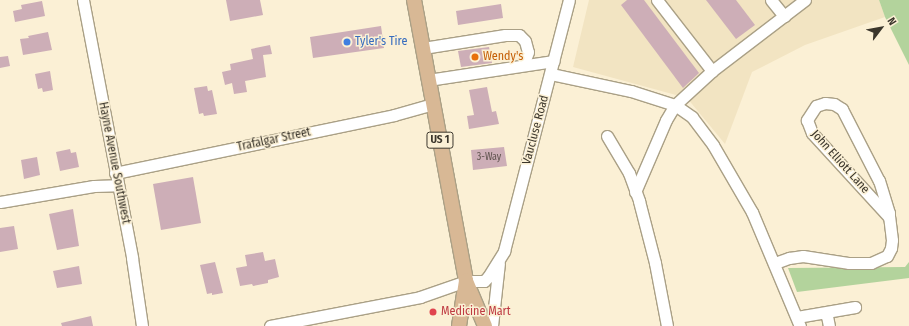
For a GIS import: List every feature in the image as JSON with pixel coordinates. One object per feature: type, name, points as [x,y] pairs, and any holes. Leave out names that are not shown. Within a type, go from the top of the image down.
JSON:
[{"type":"main road","name":"US 1","points":[[414,0],[466,281],[485,326]]},
{"type":"main road","name":"US 1","points":[[459,326],[466,281]]},
{"type":"street","name":"Hayne Avenue Southwest","points":[[83,0],[132,258],[142,326]]},
{"type":"street","name":"Vaucluse Road","points":[[500,260],[504,251],[551,74],[569,0]]},
{"type":"street","points":[[657,0],[712,71]]},
{"type":"street","points":[[771,0],[784,16]]},
{"type":"street","points":[[635,192],[666,120],[675,105],[712,71],[804,0]]},
{"type":"street","points":[[423,48],[505,35],[519,36],[525,41],[528,52],[523,65]]},
{"type":"street","points":[[428,80],[554,61]]},
{"type":"street","points":[[551,74],[631,91],[675,105],[692,117],[713,145],[752,212],[799,322],[824,313],[855,307]]},
{"type":"street","name":"John Elliott Lane","points":[[775,263],[789,258],[803,256],[860,264],[879,260],[887,256],[891,248],[892,240],[889,217],[879,181],[842,109],[834,104],[825,103],[816,106],[806,120],[812,133],[889,217]]},
{"type":"street","name":"Trafalgar Street","points":[[115,173],[394,115],[433,104]]},
{"type":"street","points":[[607,136],[629,173],[655,263],[667,326]]},
{"type":"street","points":[[0,202],[94,186],[118,185]]},
{"type":"street","points":[[270,326],[420,297],[466,281],[484,280],[500,260]]},
{"type":"street","points":[[492,326],[500,260]]},
{"type":"street","points":[[824,313],[827,316],[829,326]]},
{"type":"shaded area","points":[[589,0],[879,0],[885,17],[805,45],[752,72],[725,144],[687,98],[573,67]]},
{"type":"green space","points":[[879,0],[909,0],[909,65],[885,17]]},
{"type":"green space","points":[[909,262],[909,278],[797,292],[788,268],[905,267]]},
{"type":"building","points":[[226,0],[260,0],[263,15],[230,21]]},
{"type":"building","points":[[627,0],[644,0],[699,73],[683,88],[621,5]]},
{"type":"building","points":[[706,0],[736,0],[755,25],[736,39]]},
{"type":"building","points":[[42,1],[45,16],[15,22],[13,11],[22,9],[21,5]]},
{"type":"building","points":[[501,4],[503,18],[458,25],[456,11]]},
{"type":"building","name":"Tyler's Tire","points":[[381,26],[384,48],[313,58],[310,37]]},
{"type":"building","points":[[48,32],[52,50],[23,55],[20,39],[29,38],[28,36]]},
{"type":"building","points":[[270,45],[272,54],[263,55],[266,77],[245,81],[247,92],[234,94],[232,83],[225,85],[222,72],[231,70],[230,64],[253,59],[251,49]]},
{"type":"building","name":"Wendy's","points":[[489,47],[492,63],[461,67],[458,51]]},
{"type":"building","points":[[8,56],[10,66],[0,68],[0,57]]},
{"type":"building","points":[[50,71],[53,90],[43,92],[42,88],[38,89],[35,74]]},
{"type":"building","points":[[207,86],[208,91],[212,90],[217,114],[204,116],[203,113],[199,114],[194,88]]},
{"type":"building","points":[[487,87],[492,112],[496,111],[499,124],[469,129],[467,116],[474,115],[469,90]]},
{"type":"building","points":[[504,147],[507,166],[473,170],[471,150]]},
{"type":"building","points":[[70,149],[71,153],[76,152],[79,167],[60,171],[56,152]]},
{"type":"building","points":[[37,157],[40,175],[24,179],[21,160]]},
{"type":"building","points":[[193,177],[201,223],[161,230],[153,184]]},
{"type":"building","points":[[73,209],[79,246],[57,250],[49,214]]},
{"type":"building","points":[[14,226],[18,249],[0,252],[0,228]]},
{"type":"building","points":[[263,252],[265,261],[275,259],[279,277],[268,280],[268,283],[253,286],[252,284],[240,286],[236,268],[247,266],[245,255]]},
{"type":"building","points":[[215,262],[223,293],[212,295],[212,293],[207,294],[200,265]]},
{"type":"building","points":[[79,266],[82,284],[57,288],[53,271]]},
{"type":"building","points":[[91,316],[93,326],[62,326],[61,323]]},
{"type":"place","name":"Tyler's Tire","points":[[347,42]]},
{"type":"place","name":"Wendy's","points":[[475,57]]},
{"type":"place","name":"Medicine Mart","points":[[433,312]]}]
